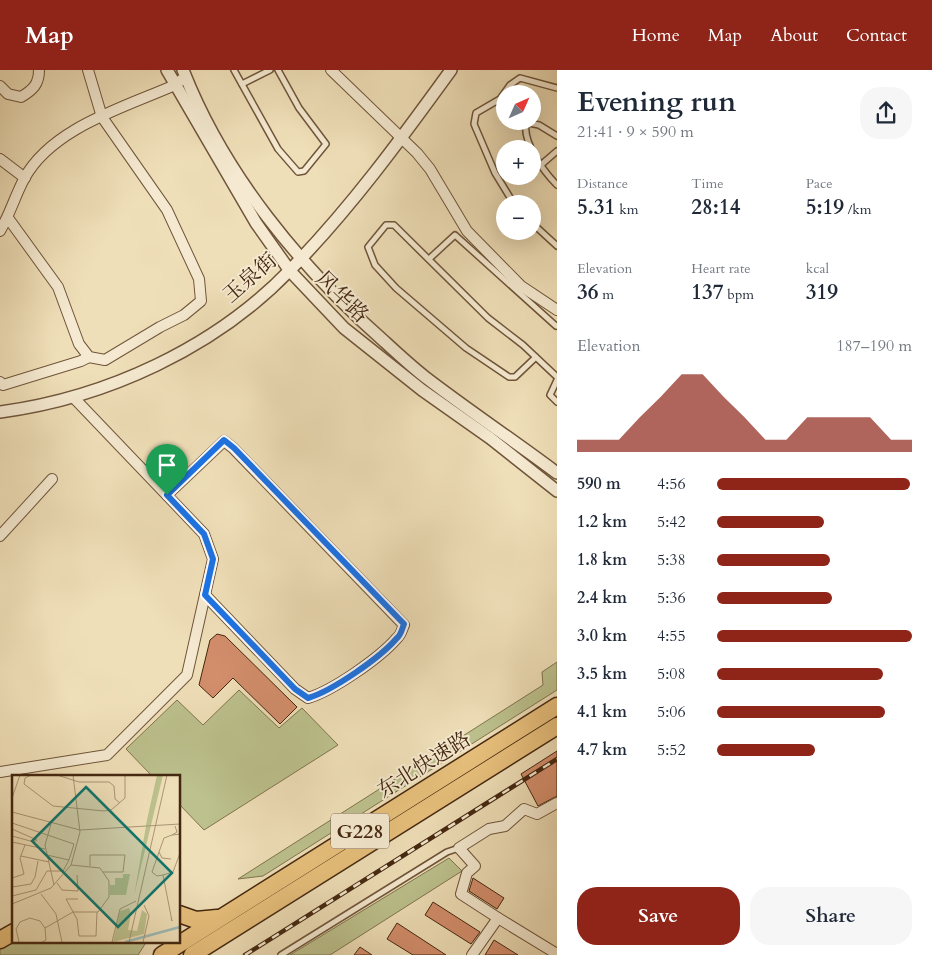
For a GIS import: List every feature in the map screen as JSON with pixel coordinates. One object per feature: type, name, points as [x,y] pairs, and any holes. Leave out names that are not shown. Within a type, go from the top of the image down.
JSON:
[{"type":"highway","name":"东北快速路","points":[[162,955],[557,706]]},
{"type":"highway","name":"东北快速路","points":[[192,955],[557,726]]},
{"type":"highway","points":[[180,914],[196,920],[206,920],[228,913]]},
{"type":"highway","points":[[0,932],[12,924]]},
{"type":"highway","points":[[0,940],[12,933]]},
{"type":"highway","points":[[156,955],[163,942]]},
{"type":"street","points":[[0,86],[8,94],[21,97],[32,91],[39,78],[39,70]]},
{"type":"street","points":[[0,382],[3,385],[81,362],[89,357],[105,360],[160,327],[184,316],[201,302],[199,279],[167,210],[102,117],[88,70]]},
{"type":"street","name":"风华路","points":[[167,70],[256,223],[290,271],[344,328],[422,390],[490,438],[557,492]]},
{"type":"street","points":[[331,70],[417,152],[430,169],[467,231],[521,286],[557,310]]},
{"type":"street","name":"玉泉街","points":[[0,412],[74,398],[132,375],[181,352],[247,308],[290,271],[401,138],[451,70]]},
{"type":"street","points":[[0,231],[8,218],[24,178],[42,156],[67,133],[175,85],[184,73],[211,129],[247,189],[300,259],[361,321],[423,376],[557,473]]},
{"type":"street","points":[[0,159],[24,178]]},
{"type":"street","points":[[8,218],[58,287],[80,344],[89,357]]},
{"type":"street","points":[[0,772],[108,755],[187,675],[213,559],[204,534],[74,398]]},
{"type":"street","points":[[167,495],[224,440],[234,448],[404,624],[398,637],[383,651],[324,693],[308,698],[295,689],[205,595]]},
{"type":"street","points":[[0,536],[52,478]]},
{"type":"street","points":[[557,803],[537,814],[524,809],[505,826],[489,829],[459,848],[474,866],[467,873],[461,894],[557,954]]},
{"type":"street","points":[[472,955],[498,918]]},
{"type":"lane","points":[[234,70],[278,149],[298,172],[304,170],[326,144],[299,108],[278,70]]},
{"type":"lane","points":[[242,84],[270,70]]},
{"type":"lane","points":[[510,85],[520,78],[557,88]]},
{"type":"lane","points":[[496,104],[476,112],[474,124],[495,173],[508,195]]},
{"type":"lane","points":[[541,126],[557,136]]},
{"type":"lane","points":[[525,130],[542,164],[557,185]]},
{"type":"lane","points":[[542,164],[557,151]]},
{"type":"lane","points":[[536,357],[515,376],[509,377],[466,348],[396,288],[375,265],[368,247],[386,225],[394,225],[488,318],[536,357],[557,379],[550,395],[557,402]]},
{"type":"lane","points":[[541,231],[557,246]]},
{"type":"lane","points":[[429,259],[455,235],[556,326]]},
{"type":"lane","points":[[281,955],[447,852],[459,848]]},
{"type":"green space","points":[[557,662],[557,690],[263,876],[238,879],[543,685],[542,672]]},
{"type":"green space","points":[[239,690],[279,728],[302,708],[338,745],[204,830],[180,805],[180,775],[151,775],[126,749],[177,700],[203,725]]},
{"type":"green space","points":[[449,858],[462,871],[330,955],[290,955]]},
{"type":"green space","points":[[12,941],[146,942],[138,955],[0,955],[0,943]]},
{"type":"building","points":[[217,634],[225,636],[297,707],[280,724],[233,678],[213,698],[199,685],[210,640]]},
{"type":"building","points":[[557,751],[557,796],[538,806],[521,774]]},
{"type":"building","points":[[473,878],[504,898],[497,909],[469,891]]},
{"type":"building","points":[[433,902],[480,932],[471,944],[425,915]]},
{"type":"building","points":[[397,923],[446,955],[413,955],[387,939]]},
{"type":"building","points":[[494,940],[518,955],[485,955]]},
{"type":"building","points":[[360,947],[372,955],[354,955]]},
{"type":"railway","points":[[245,955],[557,759]]},
{"type":"route","points":[[224,440],[234,448],[404,624],[398,637],[383,651],[324,693],[308,698],[295,689],[205,595],[213,559],[204,534],[167,495],[224,440]]}]
